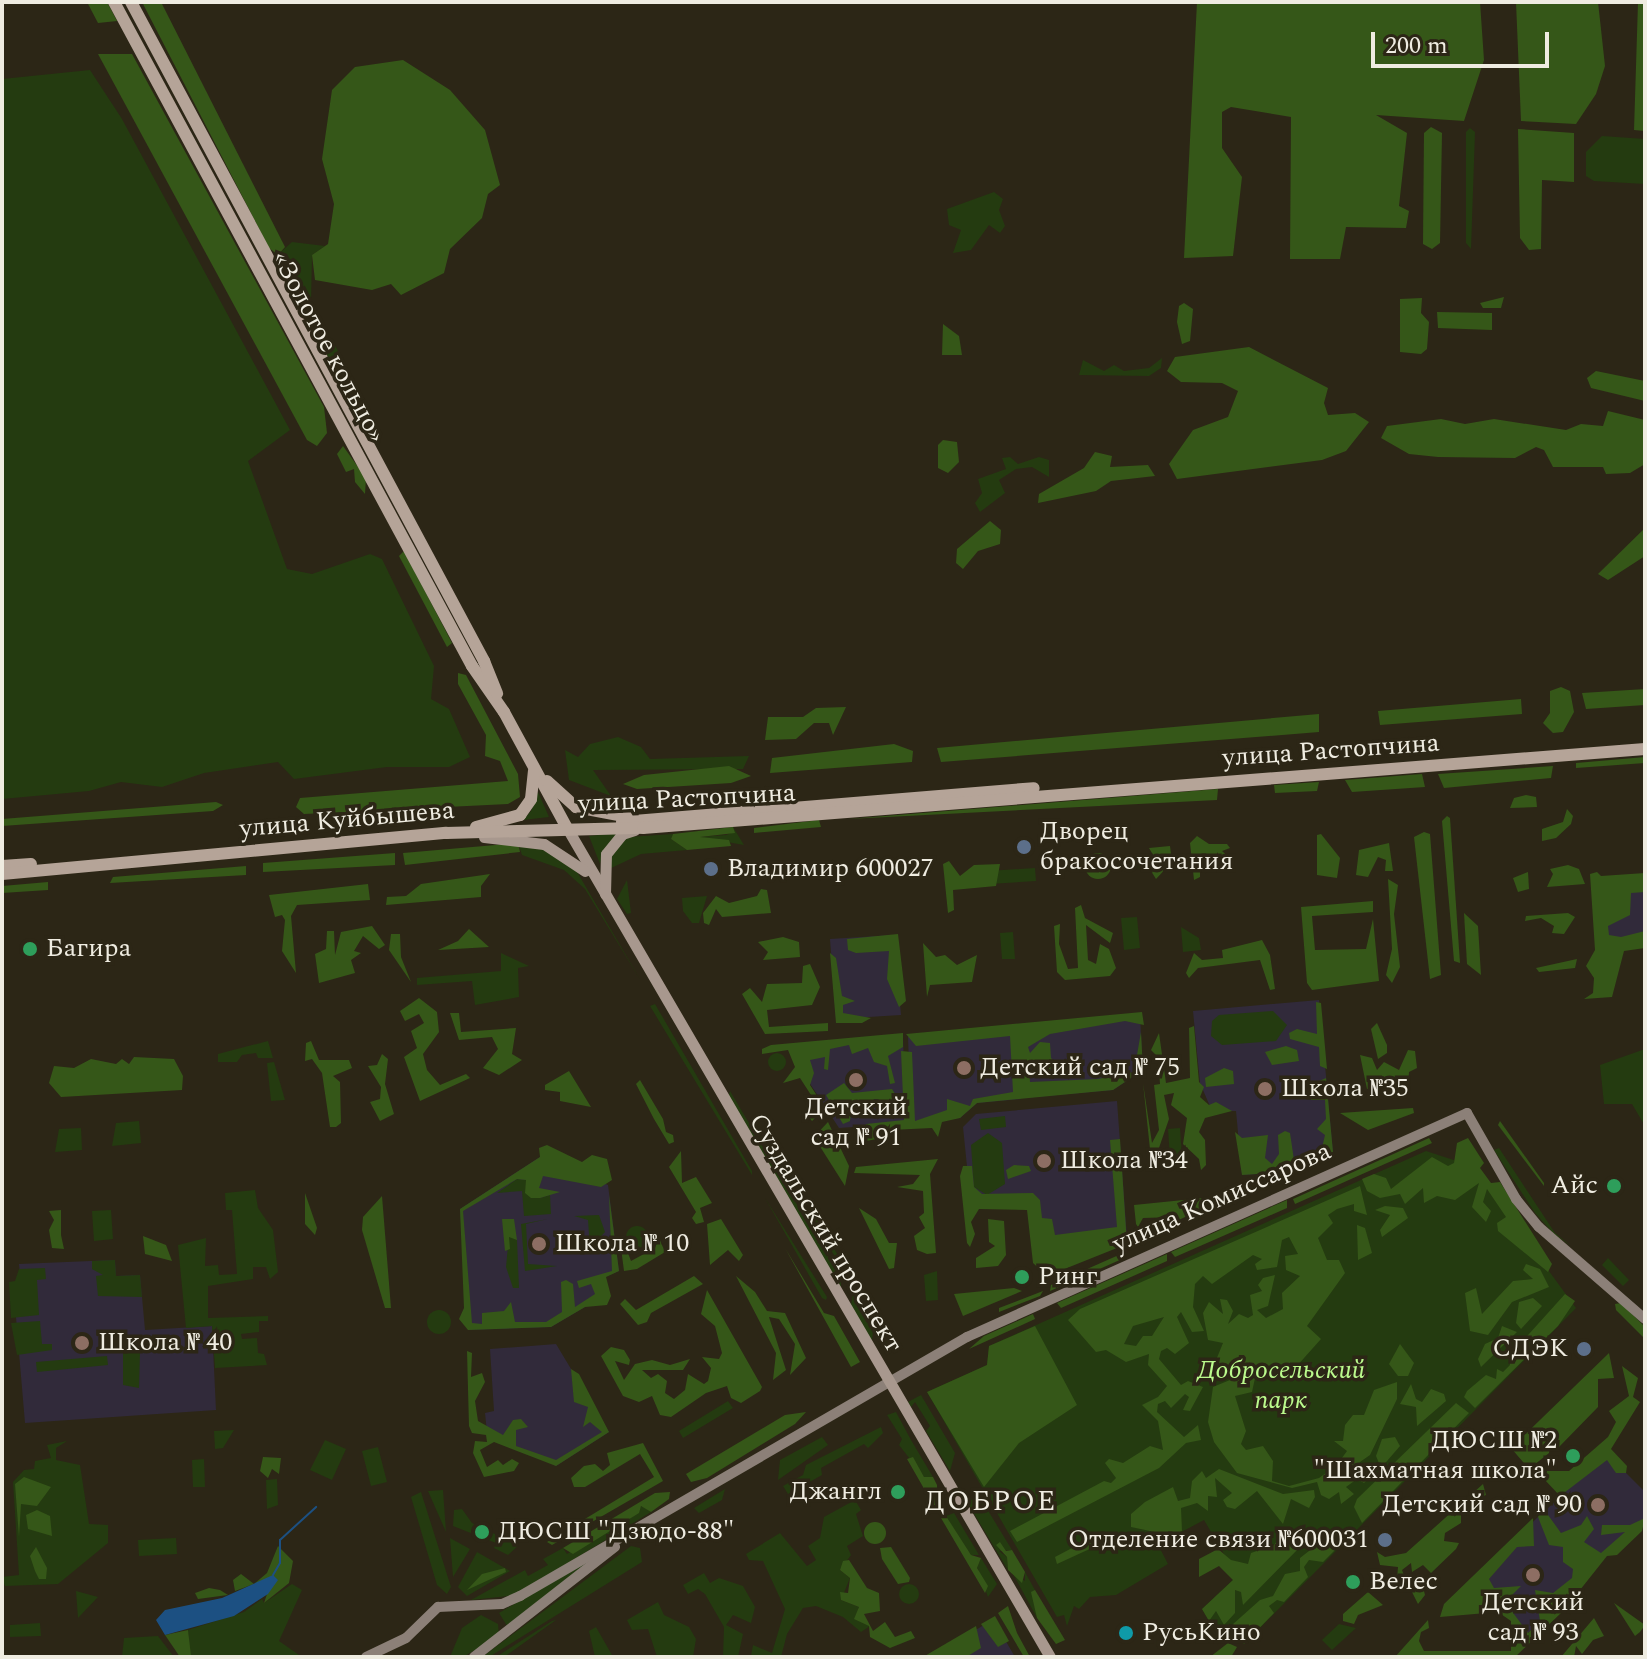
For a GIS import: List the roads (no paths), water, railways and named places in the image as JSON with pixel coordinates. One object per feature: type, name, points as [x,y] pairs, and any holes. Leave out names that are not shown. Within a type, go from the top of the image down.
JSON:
[{"type":"highway","name":"«Золотое кольцо»","points":[[114,2],[472,666],[504,712],[567,828]]},
{"type":"highway","name":"«Золотое кольцо»","points":[[131,2],[484,661],[504,712]]},
{"type":"highway","name":"улица Растопчина","points":[[643,823],[1645,742]]},
{"type":"highway","name":"улица Растопчина","points":[[567,828],[1645,749]]},
{"type":"highway","points":[[534,767],[576,807],[643,823]]},
{"type":"highway","points":[[446,833],[520,815],[531,799],[534,767]]},
{"type":"highway","name":"улица Куйбышева","points":[[2,874],[446,833],[567,828]]},
{"type":"highway","name":"улица Куйбышева","points":[[2,866],[130,861]]},
{"type":"main road","points":[[605,898],[604,863],[610,846],[622,834],[643,823]]},
{"type":"main road","name":"Суздальский проспект","points":[[567,828],[594,880],[1050,1657]]},
{"type":"main road","points":[[446,833],[544,844],[572,859],[594,880]]},
{"type":"main road","name":"улица Комиссарова","points":[[366,1657],[406,1638],[438,1607],[502,1604],[623,1540],[887,1379],[998,1322],[1467,1113],[1516,1199],[1539,1227],[1645,1319]]},
{"type":"main road","name":"улица Комиссарова","points":[[474,1657],[623,1540]]},
{"type":"water","points":[[273,1575],[278,1580],[268,1594],[234,1616],[165,1635],[156,1620],[165,1610],[222,1598]]},
{"type":"waterway","points":[[273,1575],[280,1563],[280,1540],[316,1507]]},
{"type":"place","name":"Дворец бракосочетания","points":[[1024,847]]},
{"type":"place","name":"Владимир 600027","points":[[711,869]]},
{"type":"place","name":"Багира","points":[[30,949]]},
{"type":"place","name":"Детский сад № 75","points":[[964,1068]]},
{"type":"place","name":"Детский сад № 91","points":[[856,1080]]},
{"type":"place","name":"Школа №35","points":[[1265,1089]]},
{"type":"place","name":"Школа №34","points":[[1044,1161]]},
{"type":"place","name":"Айс","points":[[1614,1186]]},
{"type":"place","name":"Школа № 10","points":[[539,1244]]},
{"type":"place","name":"Ринг","points":[[1022,1277]]},
{"type":"place","name":"Школа № 40","points":[[82,1343]]},
{"type":"place","name":"СДЭК","points":[[1584,1349]]},
{"type":"place","name":"ДЮСШ №2 \"Шахматная школа\"","points":[[1573,1456]]},
{"type":"place","name":"Джангл","points":[[898,1492]]},
{"type":"place","name":"Детский сад № 90","points":[[1598,1505]]},
{"type":"place","name":"ДЮСШ \"Дзюдо-88\"","points":[[482,1532]]},
{"type":"place","name":"Отделение связи №600031","points":[[1385,1540]]},
{"type":"place","name":"Детский сад № 93","points":[[1533,1575]]},
{"type":"place","name":"Велес","points":[[1353,1582]]},
{"type":"place","name":"РусьКино","points":[[1126,1633]]},
{"type":"district","name":"ДОБРОЕ","points":[[991,1502]]},
{"type":"park label","name":"Добросельский парк","points":[[1281,1386]]}]
